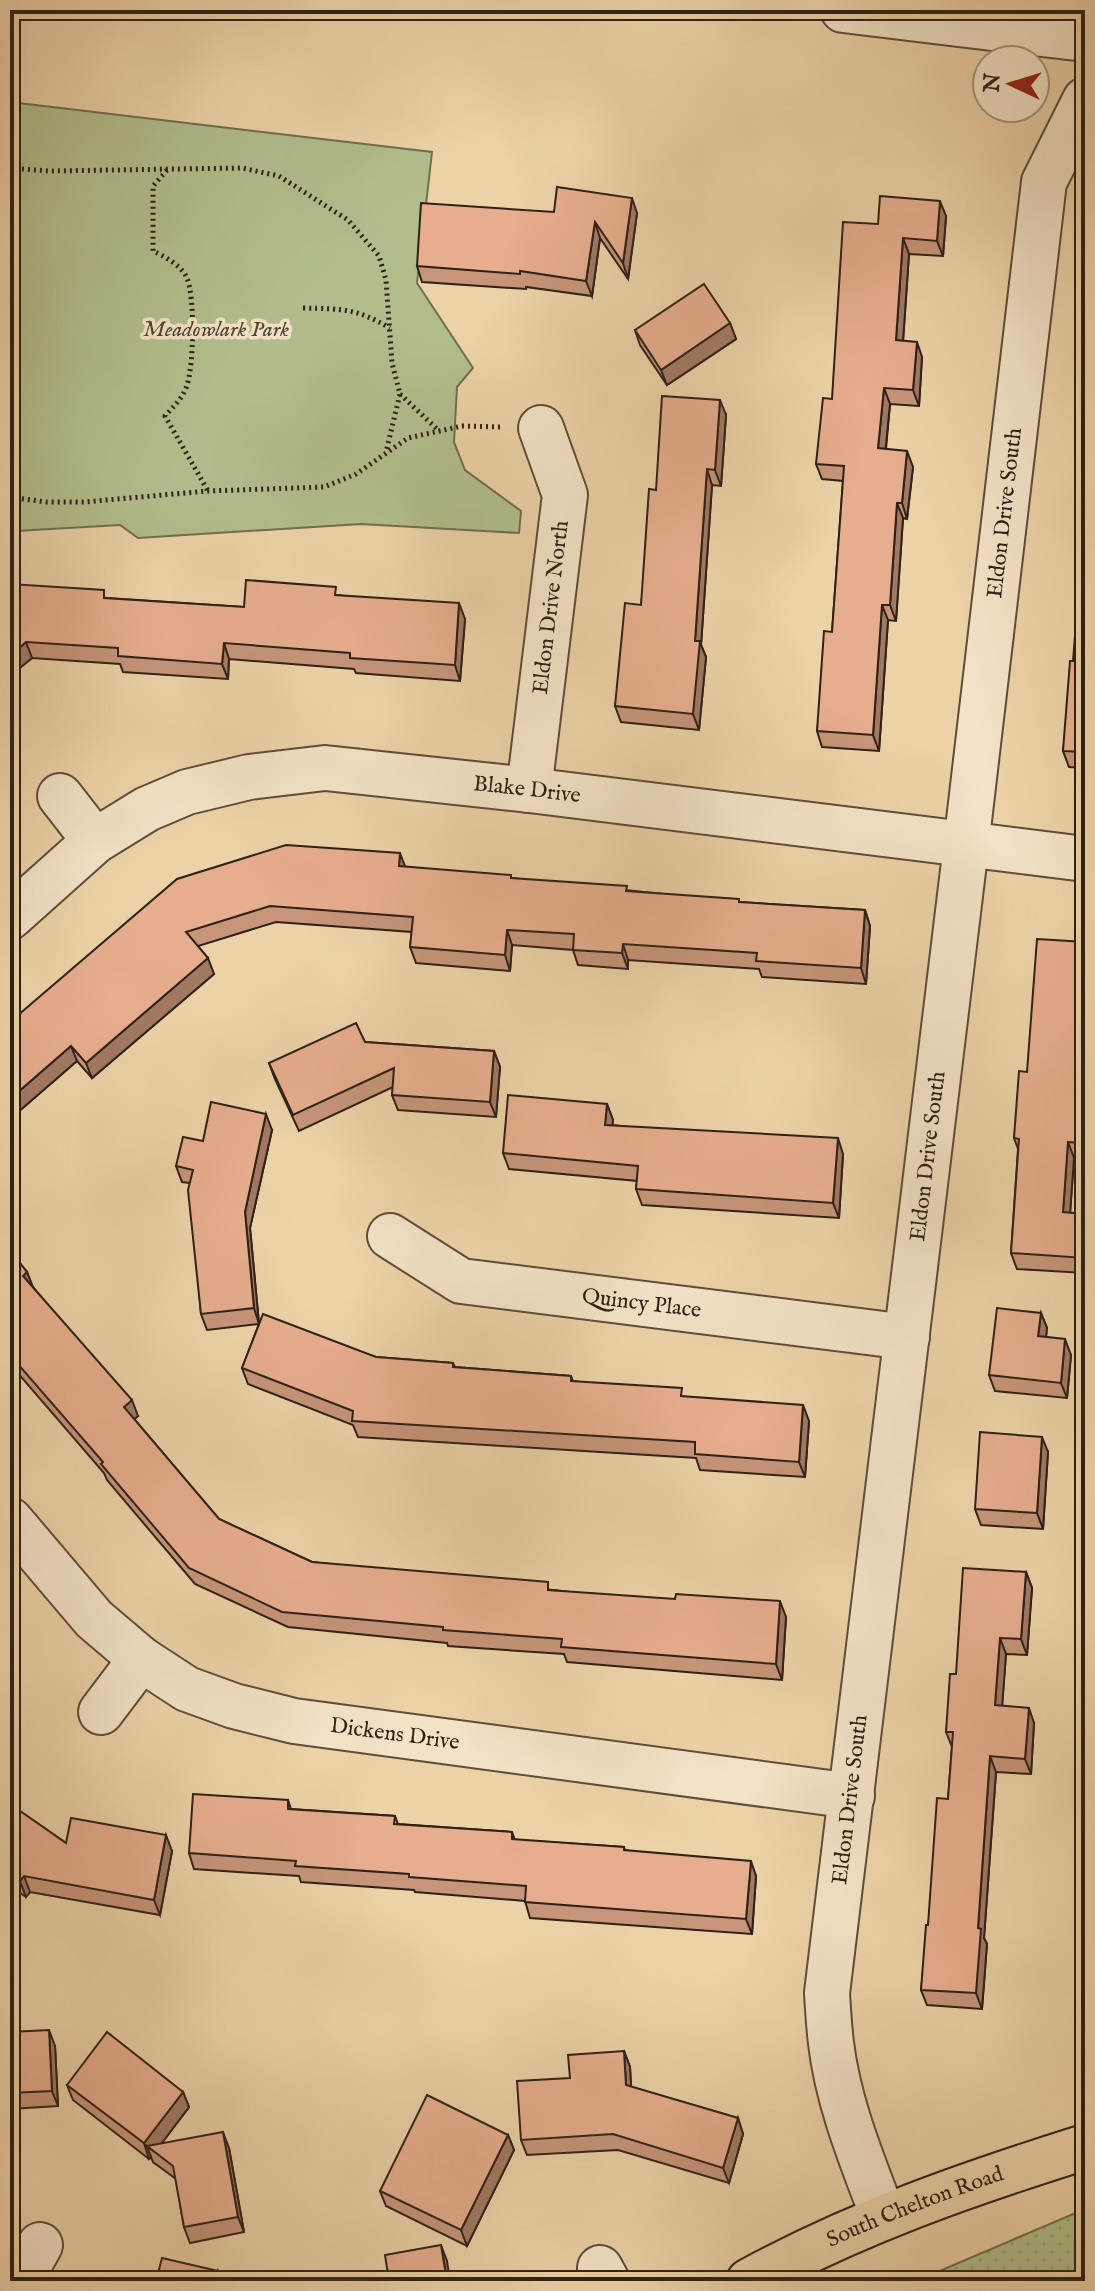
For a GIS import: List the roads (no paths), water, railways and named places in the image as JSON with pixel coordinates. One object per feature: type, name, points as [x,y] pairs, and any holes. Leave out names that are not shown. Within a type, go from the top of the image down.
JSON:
[{"type":"main road","name":"South Chelton Road","points":[[749,2281],[807,2250],[883,2216],[1085,2147]]},
{"type":"street","points":[[843,10],[1085,39]]},
{"type":"street","name":"Eldon Drive South","points":[[883,2216],[855,2144],[842,2099],[831,2045],[827,1993],[1044,182],[1085,100]]},
{"type":"street","name":"Eldon Drive North","points":[[529,790],[565,495],[541,428]]},
{"type":"street","name":"Blake Drive","points":[[10,917],[95,841],[147,809],[187,792],[249,777],[325,768],[529,790],[1085,859]]},
{"type":"street","points":[[60,796],[95,841]]},
{"type":"street","name":"Quincy Place","points":[[390,1236],[461,1281],[907,1337]]},
{"type":"street","name":"Dickens Drive","points":[[10,1520],[94,1619],[141,1659],[187,1689],[234,1706],[294,1721],[852,1796]]},
{"type":"street","points":[[101,1712],[141,1659]]},
{"type":"park label","name":"Meadowlark Park","points":[[216,330]]}]
